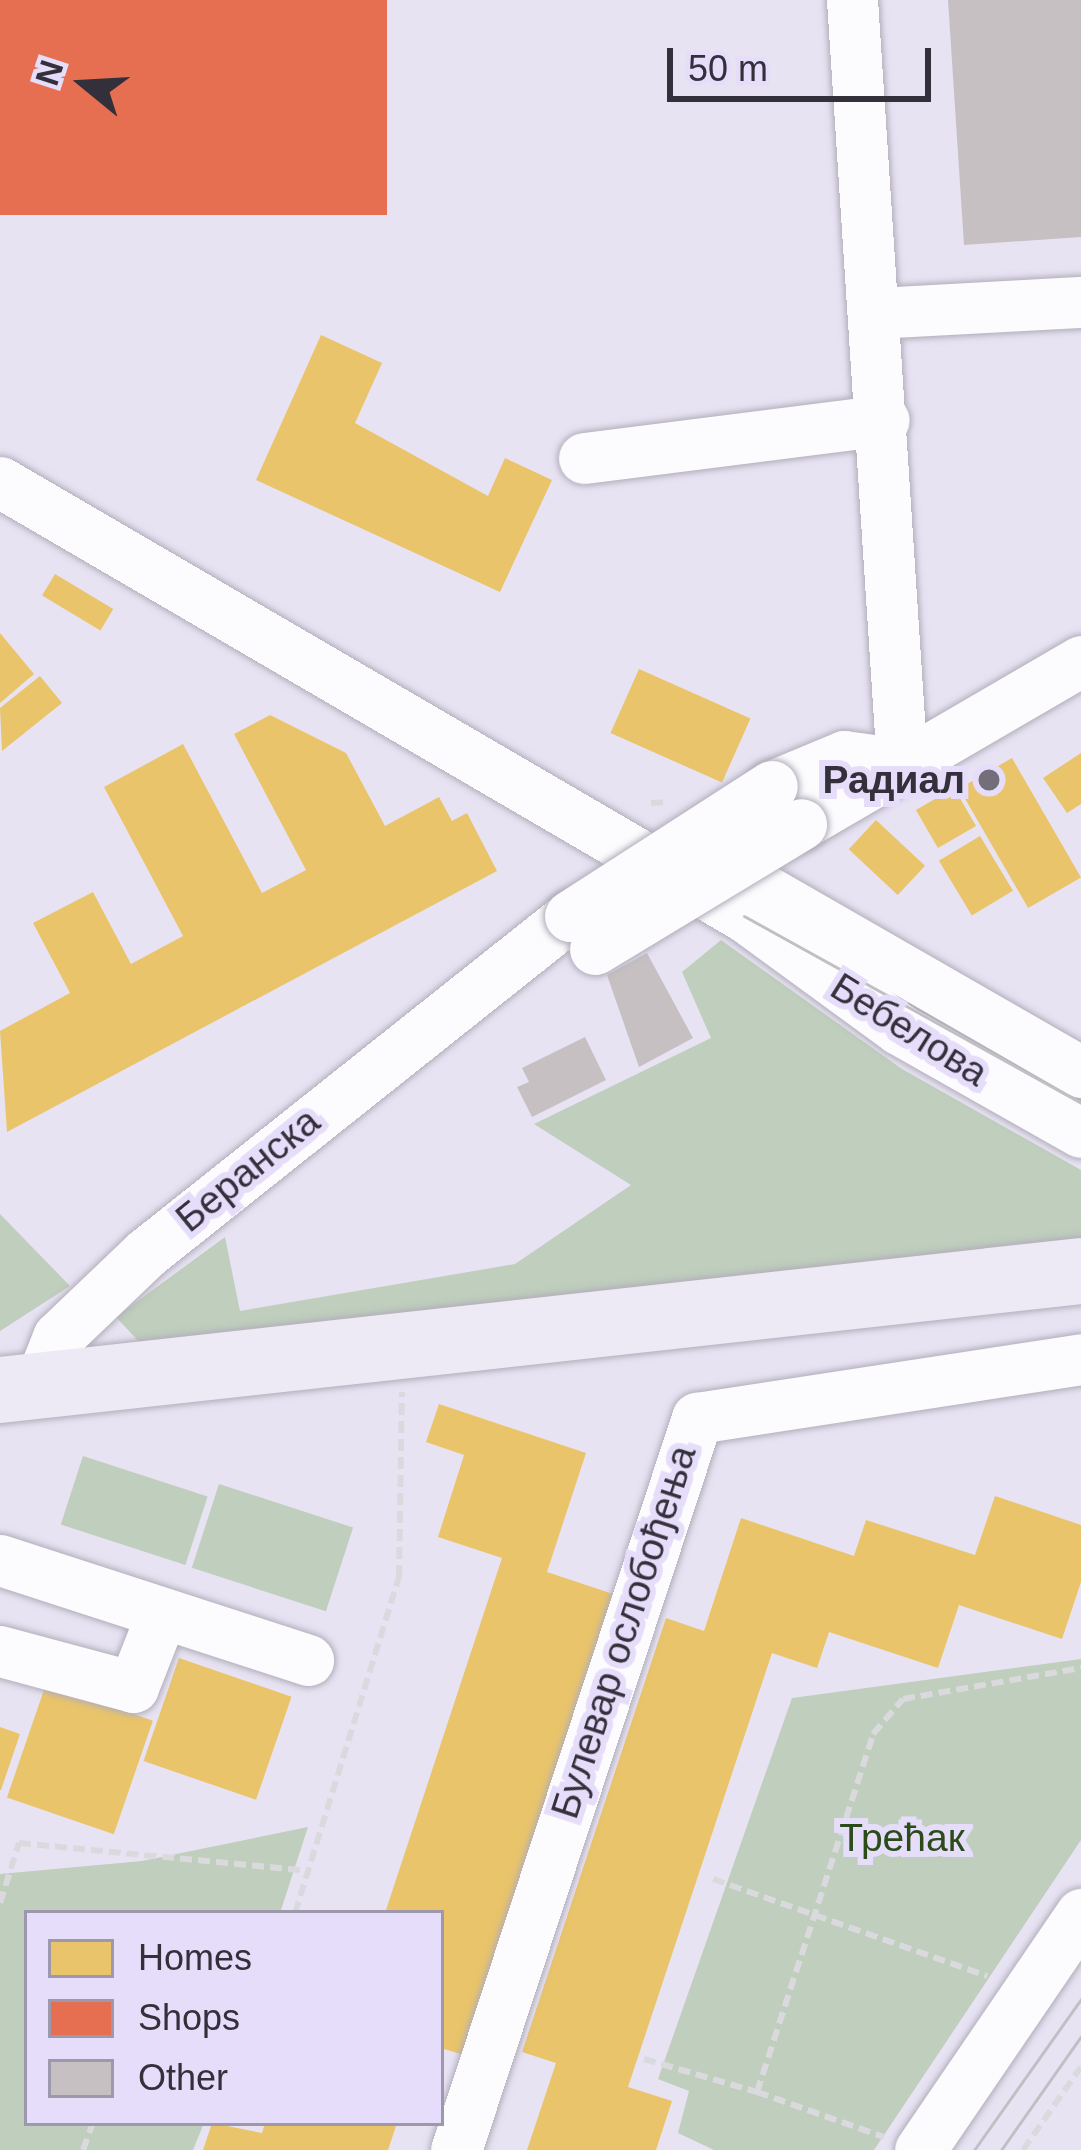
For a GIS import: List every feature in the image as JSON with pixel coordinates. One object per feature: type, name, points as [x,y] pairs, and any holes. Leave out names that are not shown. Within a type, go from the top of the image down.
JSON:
[{"type":"main road","points":[[20,1388],[1081,1271]]},
{"type":"street","points":[[852,0],[884,420],[902,764]]},
{"type":"street","points":[[876,313],[1081,302]]},
{"type":"street","points":[[584,458],[884,420]]},
{"type":"street","points":[[0,451],[1081,1072]]},
{"type":"street","name":"Бебелова","points":[[0,482],[744,916],[898,1029],[1081,1132]]},
{"type":"street","name":"Беранска","points":[[20,1388],[58,1337],[146,1252],[492,986],[786,805],[902,764],[1081,661]]},
{"type":"street","name":"Булевар ослобођења","points":[[456,2150],[697,1418],[1081,1359]]},
{"type":"street","points":[[0,1560],[308,1660]]},
{"type":"street","points":[[0,1651],[124,1689],[144,1672],[162,1613]]},
{"type":"street","points":[[910,2147],[1081,1915]]},
{"type":"path","points":[[296,1910],[399,1577],[402,1385]]},
{"type":"path","points":[[758,2092],[872,1734],[902,1699],[1081,1668]]},
{"type":"path","points":[[0,1903],[19,1843],[309,1870]]},
{"type":"path","points":[[713,1879],[815,1910],[1003,1982]]},
{"type":"path","points":[[644,2059],[758,2092],[910,2147]]},
{"type":"path","points":[[1023,2150],[1081,2067]]},
{"type":"green space","points":[[721,940],[902,1069],[1081,1170],[1081,1253],[154,1358],[116,1317],[225,1237],[240,1311],[515,1264],[631,1185],[534,1124],[711,1038],[682,972]]},
{"type":"green space","points":[[0,1214],[70,1286],[0,1331]]},
{"type":"green space","points":[[83,1456],[208,1496],[185,1565],[61,1524]]},
{"type":"green space","points":[[219,1484],[353,1528],[326,1611],[192,1568]]},
{"type":"green space","name":"Трећак","points":[[1081,1659],[1081,1840],[874,2150],[714,2150],[678,2133],[689,2091],[658,2079],[792,1698]]},
{"type":"green space","points":[[308,1827],[281,1910],[24,1910],[24,2126],[203,2126],[193,2150],[0,2150],[0,1874],[142,1861]]},
{"type":"building: Homes","points":[[321,335],[382,363],[355,423],[488,496],[505,458],[552,480],[500,592],[256,480]]},
{"type":"building: Homes","points":[[55,574],[113,609],[100,630],[42,595]]},
{"type":"building: Homes","points":[[0,633],[34,674],[0,703]]},
{"type":"building: Homes","points":[[639,669],[750,719],[722,783],[611,733]]},
{"type":"building: Homes","points":[[40,676],[62,703],[2,751],[0,708]]},
{"type":"building: Homes","points":[[270,715],[346,753],[385,826],[439,797],[452,821],[467,813],[497,871],[7,1132],[0,1031],[70,993],[33,923],[93,892],[131,964],[183,936],[104,787],[183,744],[262,893],[306,870],[234,734]]},
{"type":"building: Homes","points":[[1081,753],[1081,804],[1067,813],[1043,778]]},
{"type":"building: Homes","points":[[1012,758],[1081,878],[1028,908],[959,788]]},
{"type":"building: Homes","points":[[954,788],[976,826],[938,848],[916,810]]},
{"type":"building: Homes","points":[[876,820],[925,866],[898,895],[849,849]]},
{"type":"building: Homes","points":[[980,836],[1013,891],[972,916],[939,861]]},
{"type":"building: Homes","points":[[439,1404],[586,1453],[547,1572],[619,1596],[467,2056],[444,2049],[444,1910],[386,1910],[502,1558],[438,1537],[464,1455],[426,1442]]},
{"type":"building: Homes","points":[[995,1496],[1081,1525],[1081,1582],[1062,1639],[959,1605],[938,1668],[829,1632],[817,1668],[772,1653],[628,2087],[672,2101],[656,2150],[527,2150],[556,2063],[522,2052],[666,1618],[704,1631],[741,1518],[854,1556],[866,1520],[975,1555]]},
{"type":"building: Homes","points":[[179,1658],[292,1697],[256,1800],[144,1761]]},
{"type":"building: Homes","points":[[46,1684],[153,1721],[114,1834],[7,1797]]},
{"type":"building: Homes","points":[[0,1727],[20,1734],[1,1790],[0,1790]]},
{"type":"building: Homes","points":[[211,2126],[262,2133],[264,2126],[396,2126],[388,2150],[203,2150]]},
{"type":"building: Shops","points":[[0,0],[387,0],[387,215],[0,215]]},
{"type":"building: Other","points":[[948,0],[1081,0],[1081,237],[964,245]]},
{"type":"building: Other","points":[[647,953],[693,1038],[639,1067],[607,975]]},
{"type":"building: Other","points":[[585,1037],[606,1080],[532,1117],[517,1087],[529,1082],[522,1068]]},
{"type":"tram line","points":[[744,916],[1081,1103]]},
{"type":"tram line","points":[[974,2150],[1081,1999]]},
{"type":"tram line","points":[[1001,2150],[1081,2036]]},
{"type":"place","name":"Радиал","points":[[989,780]]}]
